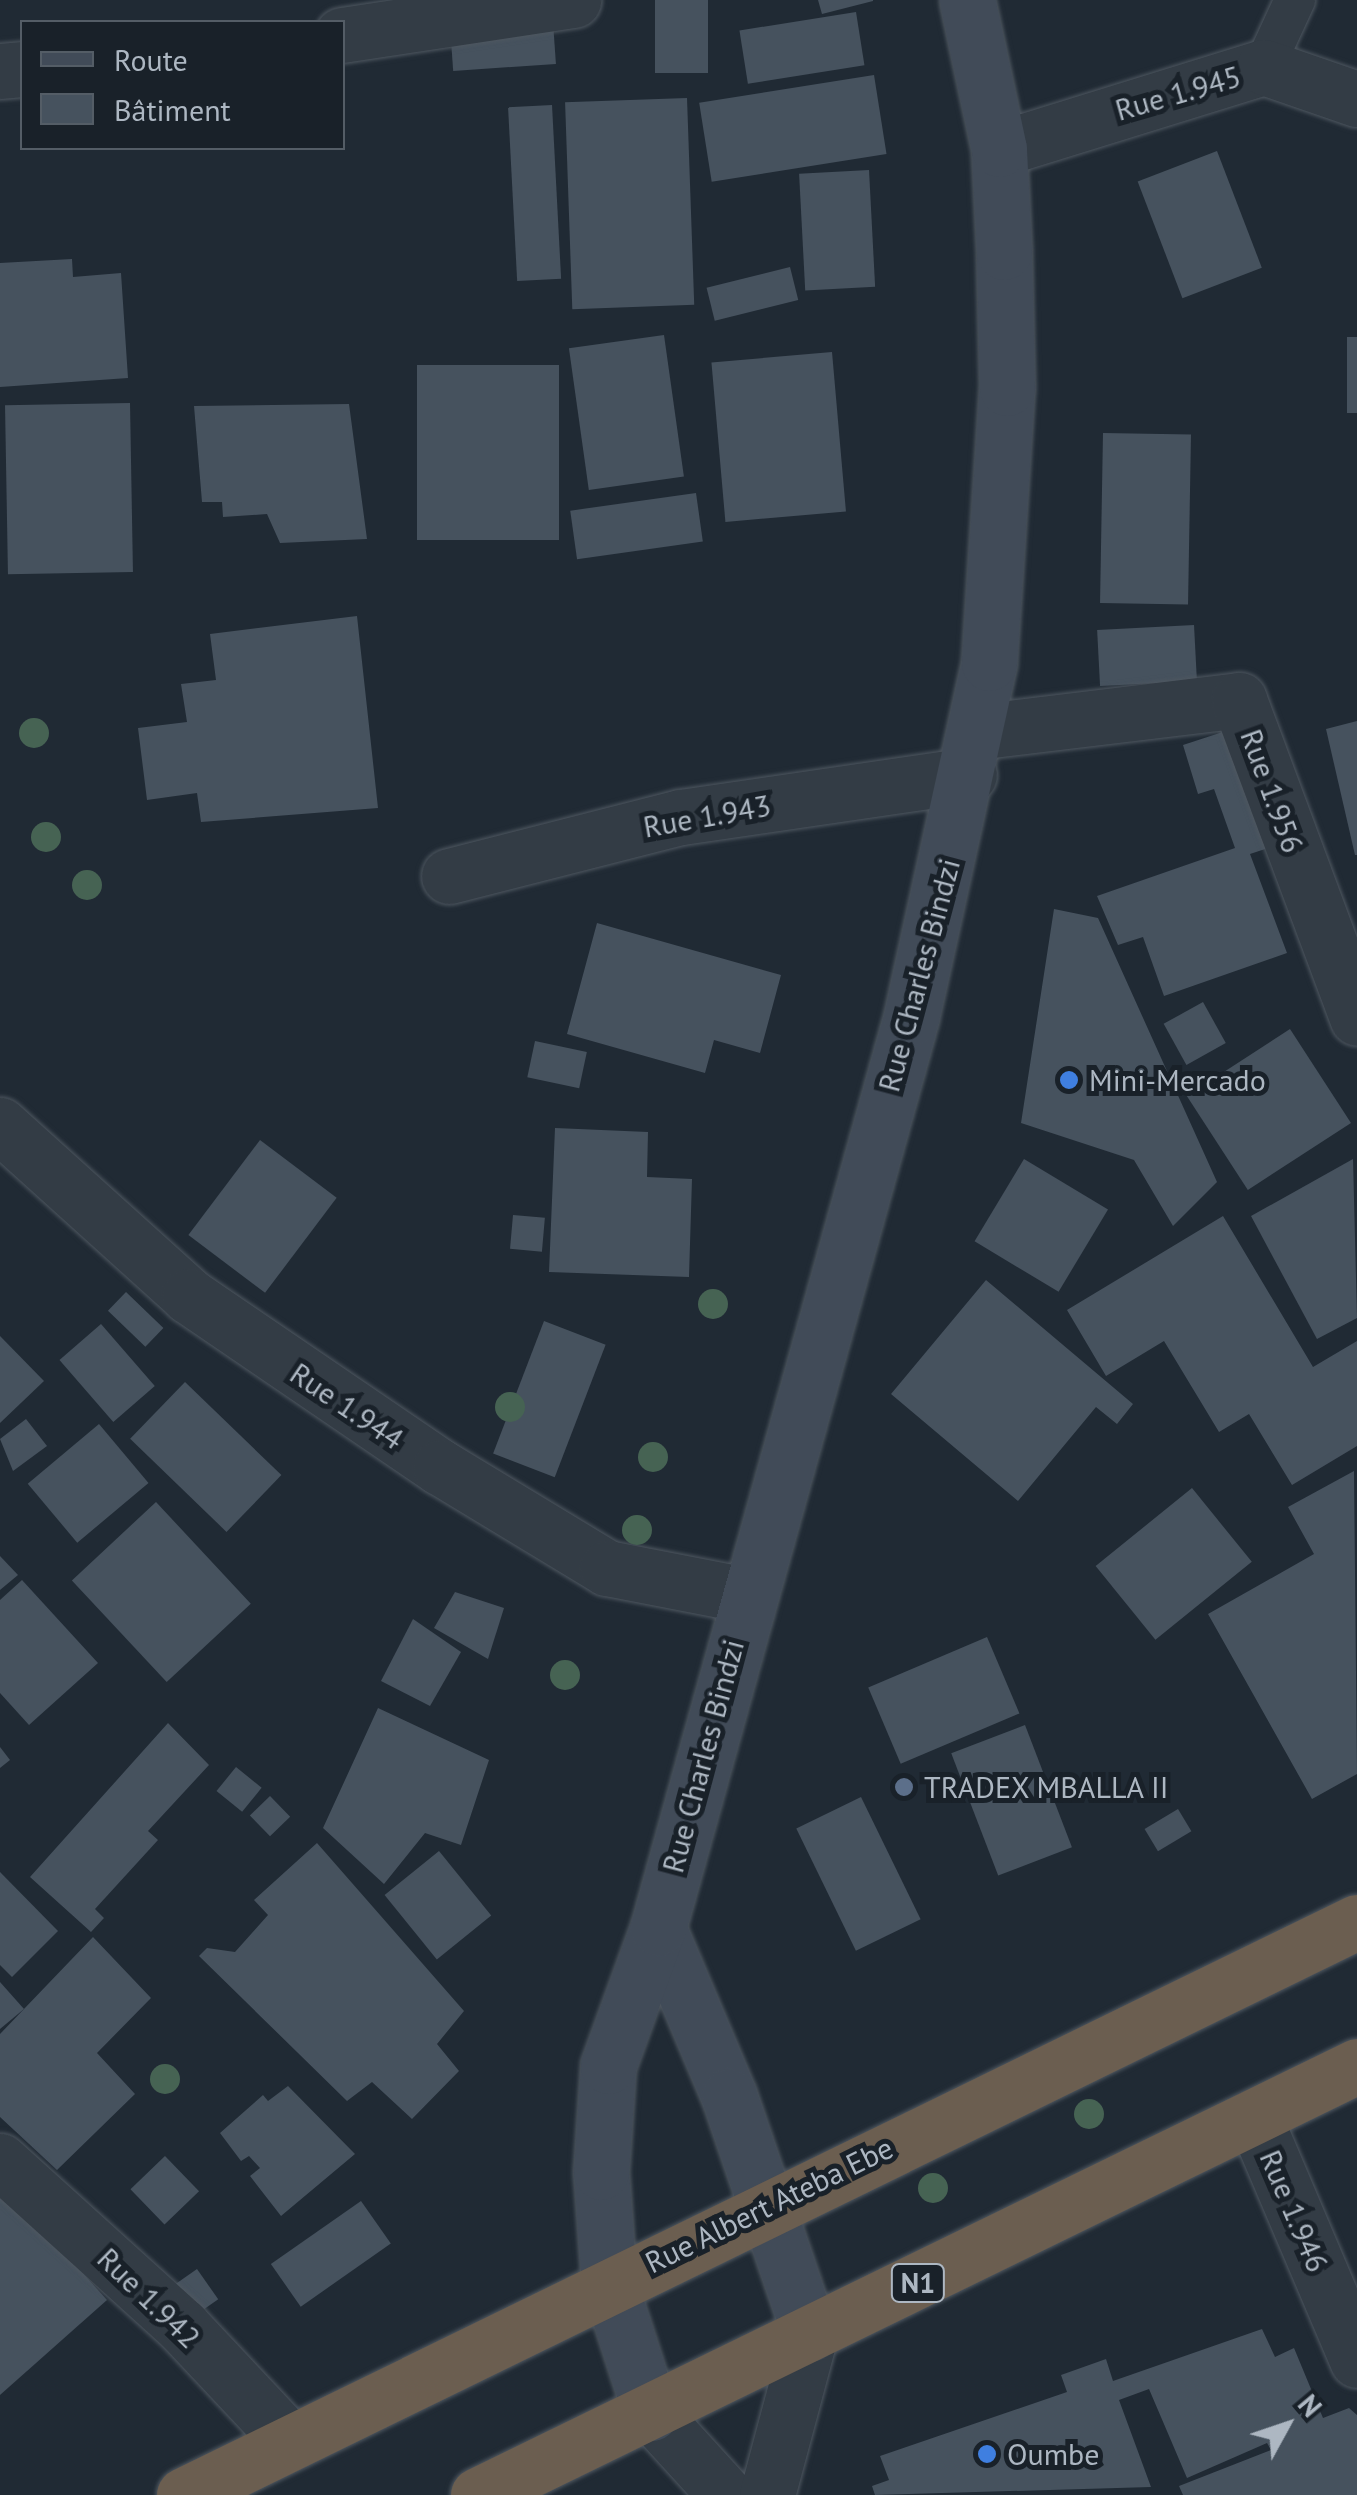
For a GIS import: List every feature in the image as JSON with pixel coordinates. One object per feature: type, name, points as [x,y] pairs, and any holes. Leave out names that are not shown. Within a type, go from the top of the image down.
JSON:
[{"type":"highway","name":"Rue Albert Ateba Ebe","points":[[184,2495],[766,2205],[1357,1922]]},
{"type":"highway","name":"N1","points":[[478,2495],[1357,2066]]},
{"type":"street","points":[[345,35],[573,0]]},
{"type":"street","name":"Rue Charles Bindzi","points":[[726,2495],[651,2413],[609,2283],[601,2172],[608,2066],[658,1928],[746,1595],[910,1018],[972,753],[1006,388],[999,149],[967,0]]},
{"type":"street","name":"Rue 1.945","points":[[999,149],[1264,67],[1357,99]]},
{"type":"street","name":"Rue 1.956","points":[[972,753],[1239,700],[1357,1018]]},
{"type":"street","name":"Rue 1.943","points":[[449,876],[681,817],[972,753]]},
{"type":"street","name":"Rue 1.944","points":[[0,1125],[189,1296],[440,1467],[607,1568],[746,1595]]},
{"type":"street","points":[[658,1928],[766,2205],[810,2334],[767,2495]]},
{"type":"street","name":"Rue 1.946","points":[[1254,2117],[1357,2360]]},
{"type":"street","name":"Rue 1.942","points":[[0,2160],[182,2326],[291,2442]]},
{"type":"lane","points":[[1264,67],[1295,0]]},
{"type":"building","points":[[655,0],[708,0],[708,73],[655,73]]},
{"type":"building","points":[[818,0],[873,0],[873,1],[822,14]]},
{"type":"building","points":[[856,12],[864,65],[748,84],[739,30]]},
{"type":"building","points":[[553,22],[556,64],[453,71],[450,29]]},
{"type":"building","points":[[874,75],[887,154],[712,182],[699,103]]},
{"type":"building","points":[[687,98],[694,305],[572,309],[565,102]]},
{"type":"building","points":[[552,105],[561,279],[517,281],[508,107]]},
{"type":"building","points":[[1217,151],[1262,268],[1182,298],[1138,181]]},
{"type":"building","points":[[869,170],[875,287],[805,291],[799,174]]},
{"type":"building","points":[[72,259],[73,277],[121,273],[128,378],[0,387],[0,263]]},
{"type":"building","points":[[790,267],[798,300],[715,321],[707,288]]},
{"type":"building","points":[[664,335],[684,477],[589,490],[569,348]]},
{"type":"building","points":[[1347,337],[1357,337],[1357,413],[1347,413]]},
{"type":"building","points":[[832,352],[846,511],[725,522],[711,363]]},
{"type":"building","points":[[417,365],[559,365],[559,540],[417,540]]},
{"type":"building","points":[[130,403],[133,572],[8,574],[5,405]]},
{"type":"building","points":[[349,404],[367,539],[280,543],[267,514],[223,517],[222,502],[202,502],[194,406]]},
{"type":"building","points":[[1103,433],[1191,435],[1188,605],[1100,603]]},
{"type":"building","points":[[696,493],[703,542],[577,559],[570,511]]},
{"type":"building","points":[[357,616],[378,808],[201,822],[197,793],[147,800],[138,728],[187,722],[181,684],[216,680],[210,634]]},
{"type":"building","points":[[1194,625],[1197,681],[1100,686],[1097,630]]},
{"type":"building","points":[[1357,721],[1357,855],[1355,855],[1326,729]]},
{"type":"building","points":[[1241,726],[1283,843],[1250,854],[1287,953],[1164,996],[1143,937],[1118,945],[1097,896],[1235,848],[1214,789],[1198,794],[1183,745]]},
{"type":"building","points":[[1054,909],[1098,918],[1217,1182],[1173,1226],[1134,1160],[1021,1123]]},
{"type":"building","points":[[597,923],[781,975],[760,1053],[714,1040],[705,1073],[567,1034]]},
{"type":"building","points":[[1203,1002],[1226,1043],[1186,1065],[1164,1024]]},
{"type":"building","points":[[1290,1029],[1351,1123],[1248,1190],[1187,1096]]},
{"type":"building","points":[[535,1041],[587,1052],[579,1088],[527,1077]]},
{"type":"building","points":[[555,1128],[648,1132],[647,1177],[692,1179],[689,1277],[549,1272]]},
{"type":"building","points":[[260,1140],[337,1198],[265,1293],[188,1235]]},
{"type":"building","points":[[1024,1159],[1108,1209],[1059,1292],[975,1241]]},
{"type":"building","points":[[1353,1159],[1357,1318],[1317,1339],[1251,1216]]},
{"type":"building","points":[[513,1215],[545,1218],[542,1252],[510,1249]]},
{"type":"building","points":[[1223,1216],[1313,1367],[1357,1341],[1357,1446],[1292,1485],[1249,1414],[1219,1432],[1164,1341],[1106,1376],[1067,1310]]},
{"type":"building","points":[[986,1280],[1133,1404],[1117,1424],[1096,1407],[1018,1501],[891,1394]]},
{"type":"building","points":[[126,1292],[163,1328],[145,1347],[108,1311]]},
{"type":"building","points":[[544,1321],[606,1345],[555,1477],[493,1454]]},
{"type":"building","points":[[101,1324],[155,1386],[113,1422],[59,1360]]},
{"type":"building","points":[[0,1336],[44,1381],[0,1423]]},
{"type":"building","points":[[185,1382],[281,1475],[227,1532],[130,1439]]},
{"type":"building","points":[[26,1419],[47,1446],[13,1471],[0,1439]]},
{"type":"building","points":[[99,1424],[148,1483],[77,1543],[28,1484]]},
{"type":"building","points":[[1354,1471],[1357,1774],[1312,1799],[1208,1614],[1314,1554],[1288,1507]]},
{"type":"building","points":[[1192,1488],[1252,1562],[1155,1640],[1096,1566]]},
{"type":"building","points":[[156,1502],[251,1604],[167,1682],[72,1580]]},
{"type":"building","points":[[0,1556],[18,1575],[0,1590]]},
{"type":"building","points":[[22,1580],[98,1663],[29,1725],[0,1693],[0,1600]]},
{"type":"building","points":[[455,1592],[504,1608],[488,1659],[434,1628]]},
{"type":"building","points":[[413,1619],[461,1652],[430,1706],[381,1681]]},
{"type":"building","points":[[987,1637],[1019,1713],[901,1764],[868,1687]]},
{"type":"building","points":[[378,1708],[489,1760],[461,1845],[425,1833],[384,1884],[323,1828]]},
{"type":"building","points":[[168,1723],[209,1765],[148,1831],[158,1840],[95,1909],[104,1918],[91,1932],[30,1877]]},
{"type":"building","points":[[1025,1725],[1072,1847],[998,1876],[951,1753]]},
{"type":"building","points":[[0,1747],[10,1760],[0,1768]]},
{"type":"building","points":[[236,1767],[262,1788],[242,1812],[216,1791]]},
{"type":"building","points":[[270,1796],[290,1817],[270,1836],[250,1815]]},
{"type":"building","points":[[861,1797],[921,1919],[856,1951],[796,1829]]},
{"type":"building","points":[[1178,1809],[1191,1831],[1158,1851],[1145,1829]]},
{"type":"building","points":[[317,1843],[464,2011],[437,2044],[459,2071],[412,2119],[372,2082],[347,2101],[199,1956],[207,1948],[235,1952],[268,1915],[254,1900]]},
{"type":"building","points":[[439,1851],[491,1916],[437,1960],[385,1895]]},
{"type":"building","points":[[0,1872],[58,1931],[12,1977],[0,1965]]},
{"type":"building","points":[[93,1937],[151,1998],[97,2053],[135,2094],[57,2170],[0,2117],[0,2034]]},
{"type":"building","points":[[0,1982],[24,2009],[0,2029]]},
{"type":"building","points":[[288,2086],[355,2154],[281,2216],[250,2176],[260,2168],[249,2156],[241,2161],[220,2133],[263,2095],[268,2101]]},
{"type":"building","points":[[165,2156],[199,2191],[165,2225],[130,2189]]},
{"type":"building","points":[[0,2181],[107,2300],[0,2395]]},
{"type":"building","points":[[361,2201],[391,2244],[301,2307],[271,2264]]},
{"type":"building","points":[[197,2269],[218,2299],[180,2326],[158,2296]]},
{"type":"building","points":[[1262,2329],[1275,2357],[1294,2348],[1323,2418],[1349,2408],[1357,2415],[1357,2495],[1183,2495],[1179,2486],[1271,2450],[1267,2443],[1187,2478],[1149,2389],[1119,2400],[1151,2487],[875,2495],[872,2486],[889,2480],[880,2456],[1067,2392],[1061,2375],[1106,2359],[1113,2381]]},
{"type":"place","name":"Mini-Mercado","points":[[1069,1080]]},
{"type":"place","name":"TRADEX MBALLA II","points":[[904,1787]]},
{"type":"place","name":"Oumbe","points":[[987,2454]]}]
